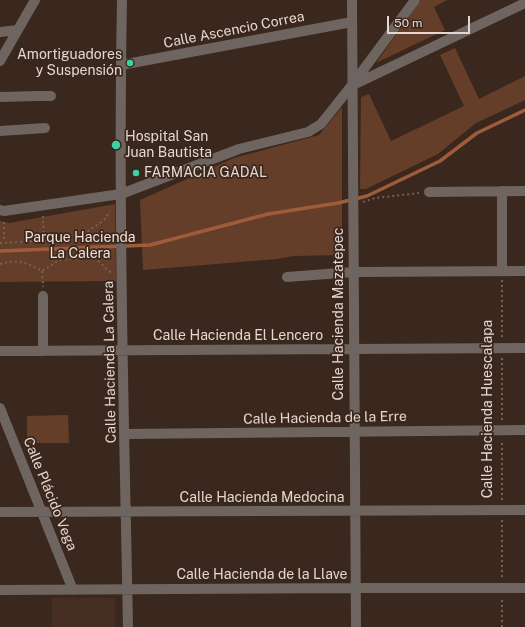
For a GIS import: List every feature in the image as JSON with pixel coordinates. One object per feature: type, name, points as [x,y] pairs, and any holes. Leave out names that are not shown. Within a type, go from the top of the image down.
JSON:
[{"type":"street","points":[[0,61],[35,0]]},
{"type":"street","name":"Calle Hacienda La Calera","points":[[122,0],[121,232],[128,627]]},
{"type":"street","name":"Calle Hacienda Mazatepec","points":[[352,0],[356,627]]},
{"type":"street","points":[[2,210],[121,194],[239,149],[308,132],[321,124],[415,0]]},
{"type":"street","points":[[352,85],[525,3]]},
{"type":"street","name":"Calle Ascencio Correa","points":[[121,65],[352,22]]},
{"type":"street","points":[[0,32],[18,30]]},
{"type":"street","points":[[0,97],[50,96]]},
{"type":"street","points":[[0,131],[46,128]]},
{"type":"street","points":[[502,191],[502,272]]},
{"type":"street","points":[[429,192],[525,191]]},
{"type":"street","points":[[287,277],[353,272],[525,271]]},
{"type":"street","points":[[43,296],[44,351]]},
{"type":"street","name":"Calle Hacienda El Lencero","points":[[0,351],[525,348]]},
{"type":"street","name":"Calle Plácido Vega","points":[[0,408],[4,429],[42,512],[74,590]]},
{"type":"street","name":"Calle Hacienda de la Erre","points":[[125,434],[525,430]]},
{"type":"street","name":"Calle Hacienda Medocina","points":[[0,512],[126,513],[525,510]]},
{"type":"street","name":"Calle Hacienda de la Llave","points":[[0,590],[525,588]]},
{"type":"path","points":[[353,205],[375,198],[429,192]]},
{"type":"path","points":[[0,243],[77,239],[104,220],[121,194]]},
{"type":"path","points":[[42,205],[44,240]]},
{"type":"path","points":[[2,210],[4,242]]},
{"type":"path","points":[[42,271],[59,260],[94,257],[122,283]]},
{"type":"path","points":[[0,264],[7,262],[25,262],[42,271]]},
{"type":"path","points":[[42,271],[43,296]]},
{"type":"path","name":"Calle Hacienda Huescalapa","points":[[502,272],[502,627]]},
{"type":"shaded area","points":[[52,598],[115,598],[115,627],[52,627]]},
{"type":"green space","points":[[421,0],[447,0],[434,7],[445,30],[376,63]]},
{"type":"green space","points":[[455,48],[479,99],[525,76],[525,100],[476,123],[438,154],[366,189],[360,189],[361,97],[369,94],[391,141],[464,106],[440,55]]},
{"type":"green space","points":[[342,107],[342,255],[293,256],[277,259],[143,270],[140,200],[234,158],[319,135]]},
{"type":"green space","name":"Parque Hacienda La Calera","points":[[115,204],[116,281],[0,282],[0,221],[9,223]]},
{"type":"green space","points":[[68,415],[69,443],[27,443],[27,416]]},
{"type":"waterway","points":[[0,251],[150,245],[268,214],[338,203],[367,196],[440,161],[477,133],[525,110]]},
{"type":"place","name":"Amortiguadores y Suspensión","points":[[130,63]]},
{"type":"place","name":"Hospital San Juan Bautista","points":[[116,145]]},
{"type":"place","name":"FARMACIA GADAL","points":[[136,173]]}]
